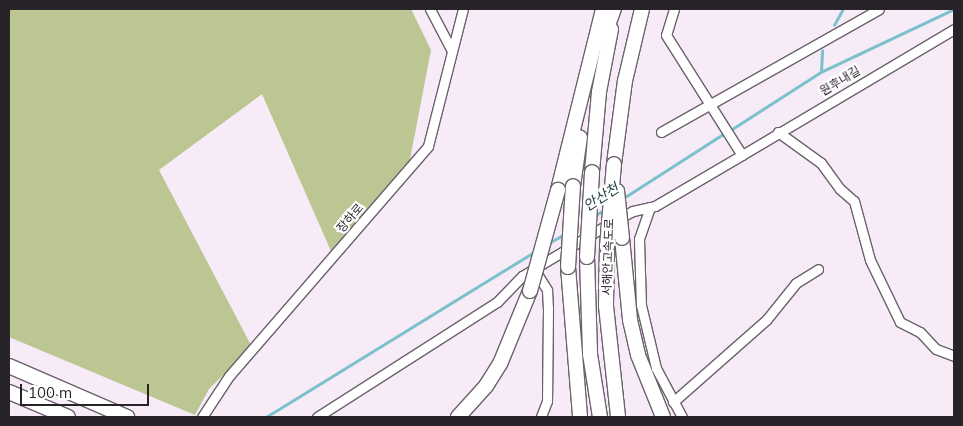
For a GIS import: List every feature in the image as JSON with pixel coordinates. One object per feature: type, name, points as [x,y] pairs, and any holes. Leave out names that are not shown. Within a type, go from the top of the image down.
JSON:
[{"type":"highway","points":[[458,417],[486,386],[500,364],[530,291],[558,190],[603,9]]},
{"type":"highway","points":[[580,417],[568,266],[573,186],[590,84],[615,9]]},
{"type":"highway","name":"서해안고속도로","points":[[600,417],[590,354],[587,257],[599,92],[615,9]]},
{"type":"highway","name":"서해안고속도로","points":[[618,417],[606,306],[607,247],[614,164],[625,81],[642,9]]},
{"type":"highway","points":[[614,164],[630,320],[638,355],[663,417]]},
{"type":"highway","points":[[9,366],[127,417]]},
{"type":"highway","points":[[9,392],[68,417]]},
{"type":"street","points":[[430,9],[451,48]]},
{"type":"street","name":"장하로","points":[[202,417],[229,376],[428,146],[451,48],[463,9]]},
{"type":"street","points":[[674,9],[666,35],[741,153]]},
{"type":"street","points":[[661,132],[712,106],[879,9]]},
{"type":"street","name":"원후내길","points":[[316,417],[497,302],[512,284],[534,269],[612,222],[633,211],[650,208],[954,29]]},
{"type":"street","points":[[778,132],[787,142],[821,163],[840,190],[854,201],[870,260],[900,322],[920,332],[936,349],[954,356]]},
{"type":"street","points":[[650,208],[642,222],[639,239],[641,305],[649,346],[673,402],[682,417]]},
{"type":"street","points":[[534,269],[547,290],[548,308],[548,392],[541,417]]},
{"type":"street","points":[[673,402],[767,319],[796,283],[818,269]]},
{"type":"green space","points":[[9,9],[411,9],[431,50],[408,170],[334,258],[262,94],[159,170],[252,347],[209,389],[195,415],[9,337]]},
{"type":"waterway","points":[[834,25],[843,9]]},
{"type":"waterway","name":"안산천","points":[[729,131],[821,72],[954,9]]},
{"type":"waterway","points":[[821,72],[822,51]]},
{"type":"waterway","name":"안산천","points":[[622,199],[725,133]]},
{"type":"waterway","name":"안산천","points":[[594,216],[604,210]]},
{"type":"waterway","name":"안산천","points":[[549,243],[566,233]]},
{"type":"waterway","name":"안산천","points":[[266,417],[536,251]]}]
